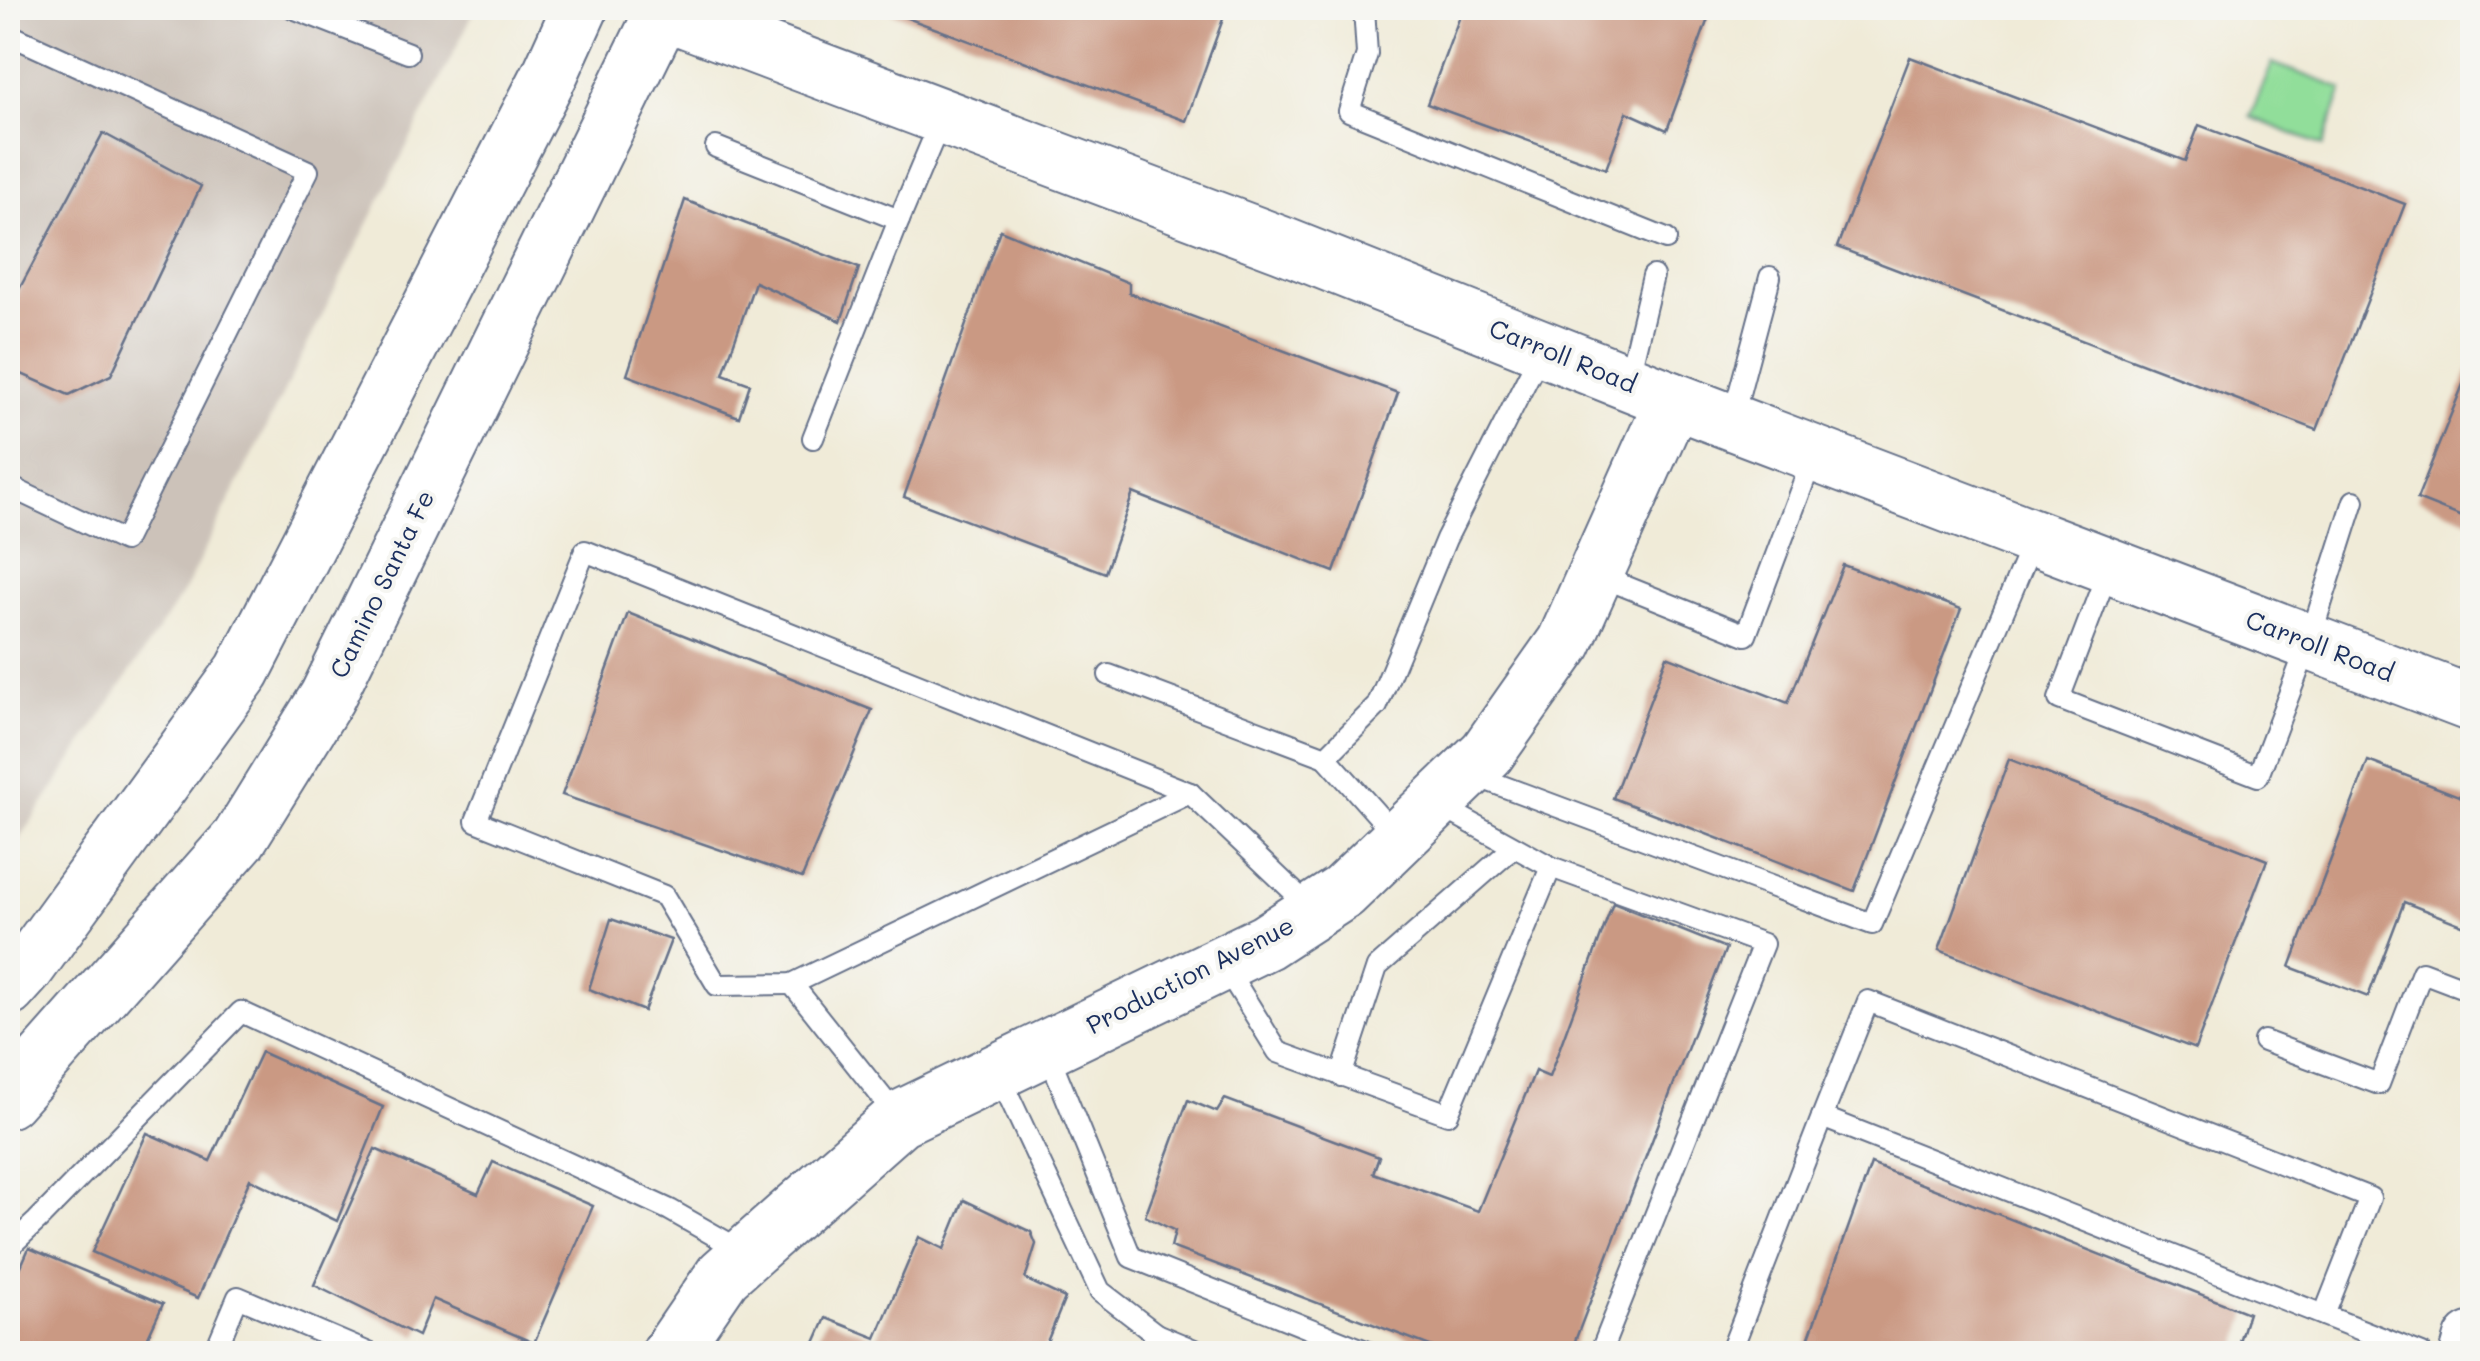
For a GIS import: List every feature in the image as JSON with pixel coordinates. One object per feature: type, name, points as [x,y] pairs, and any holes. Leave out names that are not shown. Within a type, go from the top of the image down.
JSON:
[{"type":"main road","points":[[8,989],[243,671],[542,90],[580,8]]},
{"type":"main road","name":"Carroll Road","points":[[661,8],[2472,704]]},
{"type":"main road","name":"Camino Santa Fe","points":[[8,1100],[239,839],[328,696],[661,8]]},
{"type":"main road","name":"Production Avenue","points":[[672,1352],[723,1276],[899,1119],[1266,942],[1343,892],[1486,754],[1564,642],[1595,574],[1650,390]]},
{"type":"main road","points":[[2468,1354],[2472,1340]]},
{"type":"lane","points":[[293,8],[408,53]]},
{"type":"lane","points":[[1364,8],[1367,54],[1350,112],[1666,239]]},
{"type":"lane","points":[[8,34],[308,171],[124,540],[8,486]]},
{"type":"lane","points":[[813,438],[942,116]]},
{"type":"lane","points":[[716,147],[899,220]]},
{"type":"lane","points":[[1650,390],[1652,276]]},
{"type":"lane","points":[[1731,422],[1770,278]]},
{"type":"lane","points":[[1326,757],[1376,706],[1446,540],[1543,348]]},
{"type":"lane","points":[[1595,574],[1746,635],[1814,453]]},
{"type":"lane","points":[[2110,566],[2059,699],[2258,776],[2309,642],[2354,501]]},
{"type":"lane","points":[[1433,805],[1872,924],[2035,538]]},
{"type":"lane","points":[[1190,793],[792,984],[718,985],[664,896],[476,821],[586,551],[1190,793],[1314,911]]},
{"type":"lane","points":[[1109,675],[1326,757],[1433,805],[1551,868],[1763,944],[1600,1354]]},
{"type":"lane","points":[[1341,1076],[1377,967],[1514,847]]},
{"type":"lane","points":[[1222,963],[1278,1052],[1448,1114],[1551,868]]},
{"type":"lane","points":[[2264,1041],[2379,1084],[2422,972],[2472,991]]},
{"type":"lane","points":[[792,984],[899,1119]]},
{"type":"lane","points":[[1730,1354],[1868,1001],[2370,1198],[2324,1315]]},
{"type":"lane","points":[[8,1248],[241,1012],[670,1210],[747,1254]]},
{"type":"lane","points":[[1046,1048],[1132,1256],[1373,1354]]},
{"type":"lane","points":[[997,1071],[1100,1291],[1152,1344],[1204,1354]]},
{"type":"lane","points":[[1822,1118],[2422,1354]]},
{"type":"lane","points":[[214,1354],[238,1298],[371,1354]]},
{"type":"shaded area","points":[[8,8],[476,8],[185,589],[8,857]]},
{"type":"green space","points":[[2272,63],[2343,89],[2323,146],[2250,117]]},
{"type":"building","points":[[880,8],[1227,8],[1186,121]]},
{"type":"building","points":[[1463,8],[1712,8],[1667,130],[1627,112],[1606,169],[1427,104]]},
{"type":"building","points":[[1910,57],[2185,161],[2199,125],[2405,204],[2317,430],[1837,247]]},
{"type":"building","points":[[103,133],[201,186],[111,375],[69,395],[8,368],[8,310]]},
{"type":"building","points":[[685,200],[859,268],[841,321],[755,282],[723,374],[750,384],[739,417],[627,375]]},
{"type":"building","points":[[1000,230],[1129,283],[1129,293],[1398,393],[1334,572],[1133,493],[1105,573],[904,497]]},
{"type":"building","points":[[2472,362],[2472,521],[2417,499]]},
{"type":"building","points":[[1843,565],[1961,609],[1854,891],[1613,798],[1667,656],[1788,703]]},
{"type":"building","points":[[628,613],[872,710],[802,878],[562,795]]},
{"type":"building","points":[[2009,759],[2267,860],[2195,1049],[1939,950]]},
{"type":"building","points":[[2368,761],[2472,801],[2472,929],[2404,902],[2368,997],[2290,967]]},
{"type":"building","points":[[1613,903],[1726,948],[1570,1354],[1451,1354],[1171,1247],[1175,1231],[1145,1216],[1188,1100],[1217,1112],[1225,1099],[1379,1157],[1373,1173],[1478,1211],[1535,1071],[1549,1077]]},
{"type":"building","points":[[611,919],[671,940],[644,1011],[589,989]]},
{"type":"building","points":[[261,1052],[383,1107],[337,1221],[250,1179],[198,1298],[92,1252],[147,1133],[210,1161]]},
{"type":"building","points":[[375,1149],[478,1194],[493,1162],[593,1206],[534,1343],[433,1299],[418,1336],[314,1285]]},
{"type":"building","points":[[1871,1164],[2248,1313],[2235,1354],[1803,1354]]},
{"type":"building","points":[[964,1200],[1031,1232],[1036,1244],[1025,1279],[1065,1298],[1042,1354],[810,1354],[826,1318],[876,1338],[919,1237],[944,1249]]},
{"type":"building","points":[[29,1248],[163,1304],[140,1354],[8,1354],[8,1296]]}]
